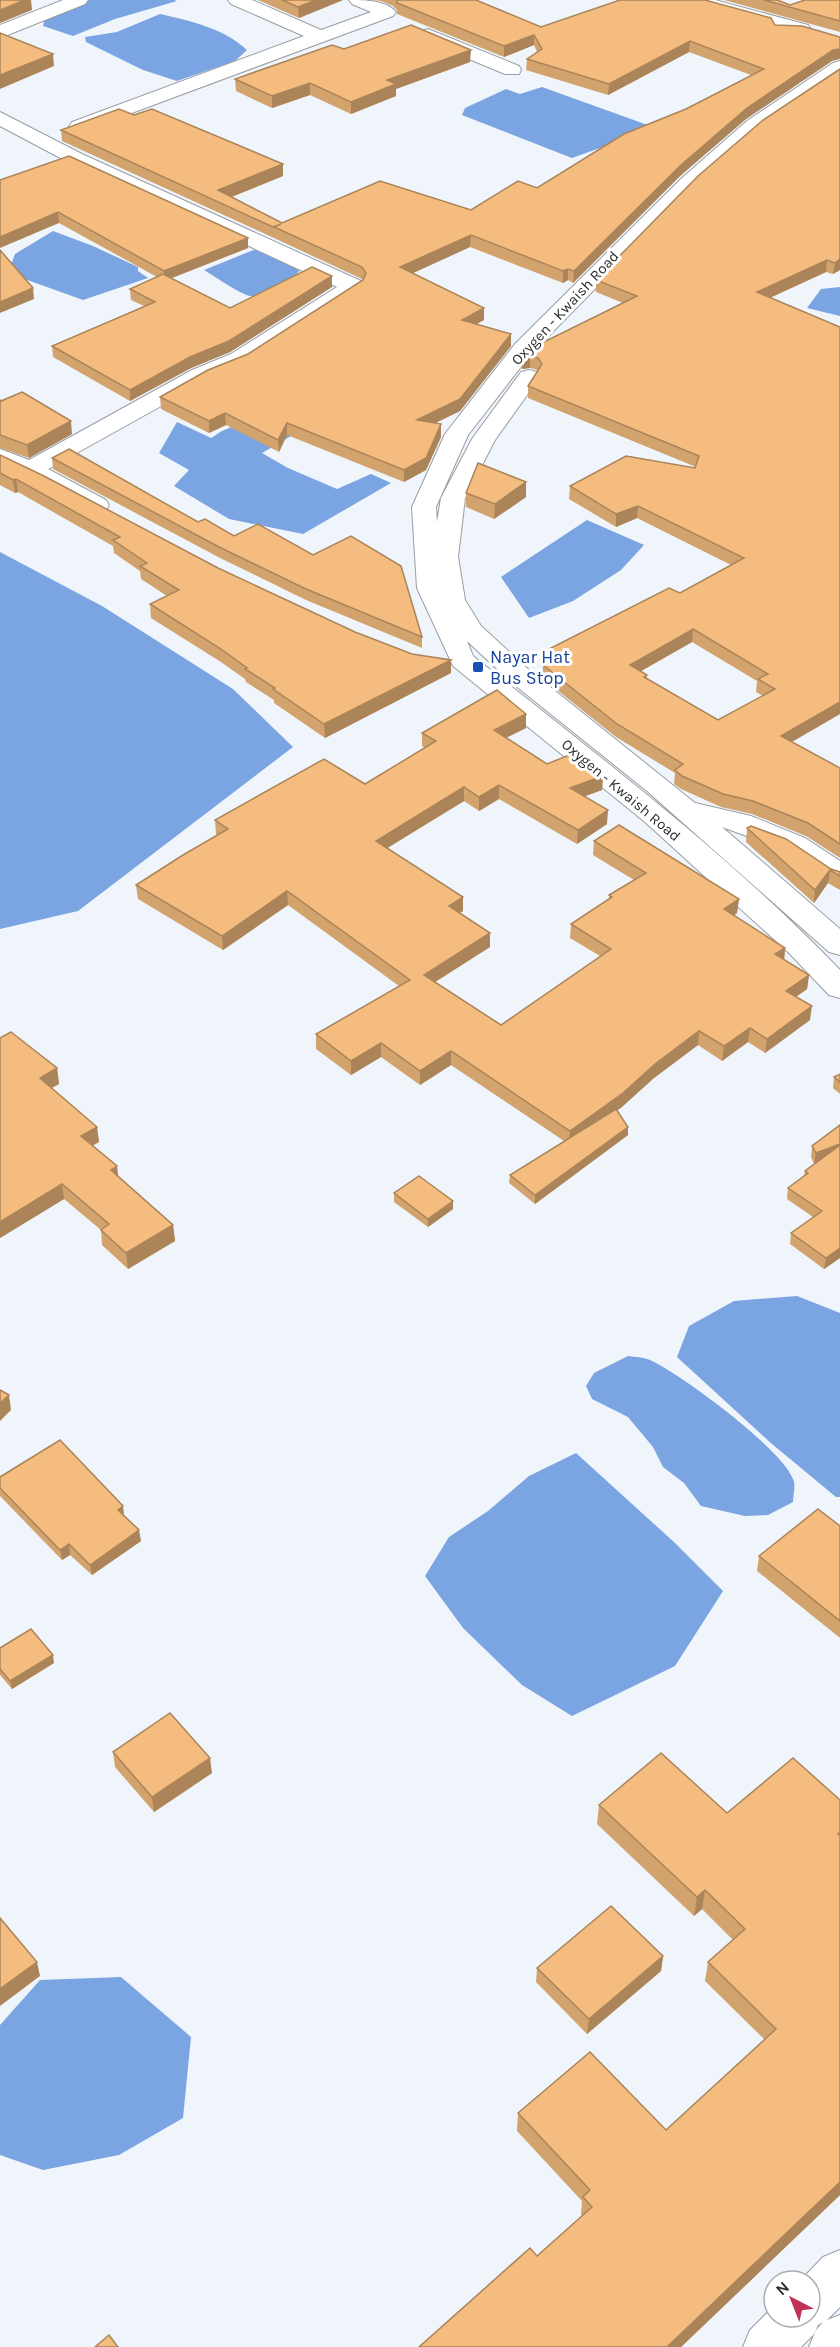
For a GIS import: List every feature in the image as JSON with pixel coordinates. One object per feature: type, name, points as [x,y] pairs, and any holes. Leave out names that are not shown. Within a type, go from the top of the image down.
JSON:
[{"type":"main road","points":[[0,32],[79,0]]},
{"type":"main road","points":[[237,0],[321,37]]},
{"type":"main road","points":[[38,141],[387,12],[358,0]]},
{"type":"main road","points":[[694,0],[821,34]]},
{"type":"main road","points":[[379,15],[512,70]]},
{"type":"main road","points":[[743,32],[802,29]]},
{"type":"main road","name":"Oxygen - Kwaish Road","points":[[840,67],[754,125],[689,182],[523,349],[457,434],[424,507],[430,588],[462,660],[655,816],[799,945],[840,988]]},
{"type":"main road","name":"Oxygen - Kwaish Road","points":[[840,82],[793,112],[727,165],[612,284],[533,371],[484,439],[453,498],[445,557],[452,600],[471,631],[520,676],[687,811],[840,945]]},
{"type":"main road","points":[[0,118],[38,141],[107,174],[264,243],[353,286],[238,358],[200,375],[30,469]]},
{"type":"main road","points":[[0,456],[30,469],[113,514]]},
{"type":"main road","points":[[432,659],[462,660]]},
{"type":"main road","points":[[655,816],[687,811],[741,822],[795,844],[840,874]]},
{"type":"main road","points":[[822,2292],[840,2274]]},
{"type":"main road","points":[[766,2347],[785,2329]]},
{"type":"main road","points":[[832,2347],[840,2339]]},
{"type":"water","points":[[89,0],[177,1],[115,19],[73,36],[43,26],[45,17]]},
{"type":"water","points":[[160,14],[217,31],[238,42],[247,50],[235,61],[177,81],[143,70],[86,42],[85,37],[117,32]]},
{"type":"water","points":[[542,87],[656,128],[572,158],[462,115],[465,108],[506,89],[520,94]]},
{"type":"water","points":[[53,231],[138,267],[138,271],[148,278],[83,300],[8,273],[15,254]]},
{"type":"water","points":[[261,247],[302,267],[286,284],[273,293],[258,297],[246,295],[204,270]]},
{"type":"water","points":[[840,287],[840,316],[807,308],[821,289]]},
{"type":"water","points":[[286,403],[322,418],[262,453],[288,468],[337,489],[371,474],[391,483],[303,534],[229,519],[174,486],[189,470],[159,453],[177,422],[211,438]]},
{"type":"water","points":[[587,520],[644,545],[621,570],[573,601],[529,618],[501,577]]},
{"type":"water","points":[[0,552],[102,606],[233,689],[293,747],[78,911],[0,929]]},
{"type":"water","points":[[797,1296],[840,1313],[840,1497],[836,1497],[772,1444],[677,1357],[689,1326],[734,1301]]},
{"type":"water","points":[[628,1356],[647,1359],[665,1368],[706,1396],[751,1432],[785,1466],[793,1479],[793,1502],[768,1515],[745,1516],[701,1506],[684,1483],[663,1467],[653,1447],[628,1417],[592,1399],[586,1386],[594,1373]]},
{"type":"water","points":[[576,1453],[675,1543],[723,1591],[675,1666],[572,1716],[522,1685],[463,1628],[425,1576],[449,1537],[488,1511],[529,1476]]},
{"type":"water","points":[[121,1977],[191,2037],[183,2118],[119,2155],[43,2170],[0,2155],[0,2025],[40,1980]]},
{"type":"building","points":[[0,0],[25,0],[0,10]]},
{"type":"building","points":[[282,0],[316,0],[298,7]]},
{"type":"building","points":[[397,0],[476,0],[541,27],[620,0],[705,0],[771,18],[775,25],[802,26],[840,37],[840,49],[833,50],[747,108],[681,165],[574,271],[568,269],[563,271],[471,235],[400,267],[484,308],[462,320],[511,334],[460,399],[417,420],[441,424],[426,458],[404,470],[287,423],[278,440],[225,413],[209,421],[160,397],[208,370],[248,354],[363,280],[366,273],[362,267],[274,227],[281,224],[273,227],[61,130],[119,109],[134,115],[152,109],[283,164],[218,190],[282,223],[380,181],[471,210],[518,181],[537,188],[624,134],[686,109],[764,69],[690,41],[609,84],[527,59],[542,49],[534,35],[504,46],[397,3]]},
{"type":"building","points":[[764,0],[777,0],[790,5],[805,0],[840,0],[840,21]]},
{"type":"building","points":[[411,25],[471,50],[387,80],[396,84],[351,102],[310,83],[272,96],[235,79],[332,45],[344,49]]},
{"type":"building","points":[[0,33],[53,54],[0,75]]},
{"type":"building","points":[[840,69],[840,259],[835,263],[827,260],[757,292],[840,327],[840,702],[781,736],[840,768],[840,844],[808,823],[753,801],[723,794],[682,776],[675,770],[683,764],[617,724],[543,665],[553,660],[547,650],[669,588],[680,593],[744,558],[638,506],[616,514],[570,486],[626,456],[695,468],[699,456],[528,386],[542,364],[538,358],[522,357],[536,341],[542,343],[637,296],[596,280],[698,176],[763,120]],"holes":[[[693,629],[768,674],[758,679],[775,689],[718,720],[644,677],[647,675],[630,665]]]},
{"type":"building","points":[[69,156],[248,238],[164,271],[58,212],[0,237],[0,180]]},
{"type":"building","points":[[0,250],[33,288],[0,302]]},
{"type":"building","points":[[312,267],[332,276],[229,341],[190,357],[130,390],[52,346],[155,302],[130,289],[163,274],[230,308]]},
{"type":"building","points":[[22,392],[71,421],[27,445],[0,435],[0,400]]},
{"type":"building","points":[[69,449],[198,522],[205,519],[234,536],[258,524],[313,555],[351,536],[401,566],[422,637],[306,589],[219,547],[52,458]]},
{"type":"building","points":[[0,455],[218,568],[355,632],[412,654],[451,660],[324,724],[245,669],[247,668],[221,649],[150,604],[179,590],[140,566],[147,563],[113,540],[120,537],[16,479],[13,480],[0,473]]},
{"type":"building","points":[[478,463],[526,482],[495,504],[466,493]]},
{"type":"building","points":[[497,690],[526,714],[494,730],[547,764],[574,753],[603,776],[570,788],[608,810],[578,830],[499,785],[479,797],[464,787],[376,841],[463,897],[449,906],[490,933],[424,975],[501,1025],[611,949],[571,924],[612,897],[609,895],[646,873],[594,841],[619,825],[739,899],[724,909],[785,948],[775,954],[809,975],[786,991],[812,1006],[767,1039],[750,1028],[724,1046],[699,1031],[655,1064],[623,1093],[570,1131],[451,1051],[420,1071],[381,1043],[351,1061],[316,1034],[410,980],[287,891],[222,936],[136,885],[228,829],[215,820],[324,759],[365,784],[436,741],[422,733]]},
{"type":"building","points":[[751,826],[786,839],[831,869],[840,872],[840,876],[830,870],[815,890],[747,828]]},
{"type":"building","points":[[11,1032],[57,1068],[40,1078],[97,1127],[81,1136],[117,1166],[111,1170],[173,1225],[126,1253],[101,1230],[109,1224],[62,1184],[0,1222],[0,1038]]},
{"type":"building","points":[[840,1074],[840,1082],[834,1077]]},
{"type":"building","points":[[616,1109],[628,1127],[535,1195],[510,1175]]},
{"type":"building","points":[[840,1125],[840,1144],[816,1153],[812,1146]]},
{"type":"building","points":[[840,1145],[840,1248],[826,1258],[791,1233],[822,1211],[788,1188],[808,1173],[805,1171]]},
{"type":"building","points":[[419,1176],[453,1201],[428,1219],[394,1193]]},
{"type":"building","points":[[0,1390],[9,1395],[0,1403]]},
{"type":"building","points":[[60,1440],[123,1506],[118,1510],[139,1530],[90,1565],[69,1544],[60,1550],[0,1488],[0,1477]]},
{"type":"building","points":[[818,1509],[840,1526],[840,1621],[759,1556]]},
{"type":"building","points":[[31,1629],[53,1655],[10,1681],[0,1669],[0,1648]]},
{"type":"building","points":[[170,1713],[210,1758],[152,1797],[113,1752]]},
{"type":"building","points":[[661,1753],[727,1813],[793,1758],[840,1800],[840,1832],[838,1834],[840,1835],[840,2182],[667,2347],[419,2347],[530,2248],[537,2256],[592,2207],[583,2197],[590,2190],[518,2113],[590,2052],[666,2130],[776,2029],[708,1962],[745,1929],[705,1890],[697,1897],[599,1805]]},
{"type":"building","points":[[611,1906],[663,1956],[589,2019],[537,1968]]},
{"type":"building","points":[[0,1918],[37,1962],[0,1989]]},
{"type":"building","points":[[109,2335],[118,2347],[95,2347]]},
{"type":"place","name":"Nayar Hat Bus Stop","points":[[478,667]]}]
